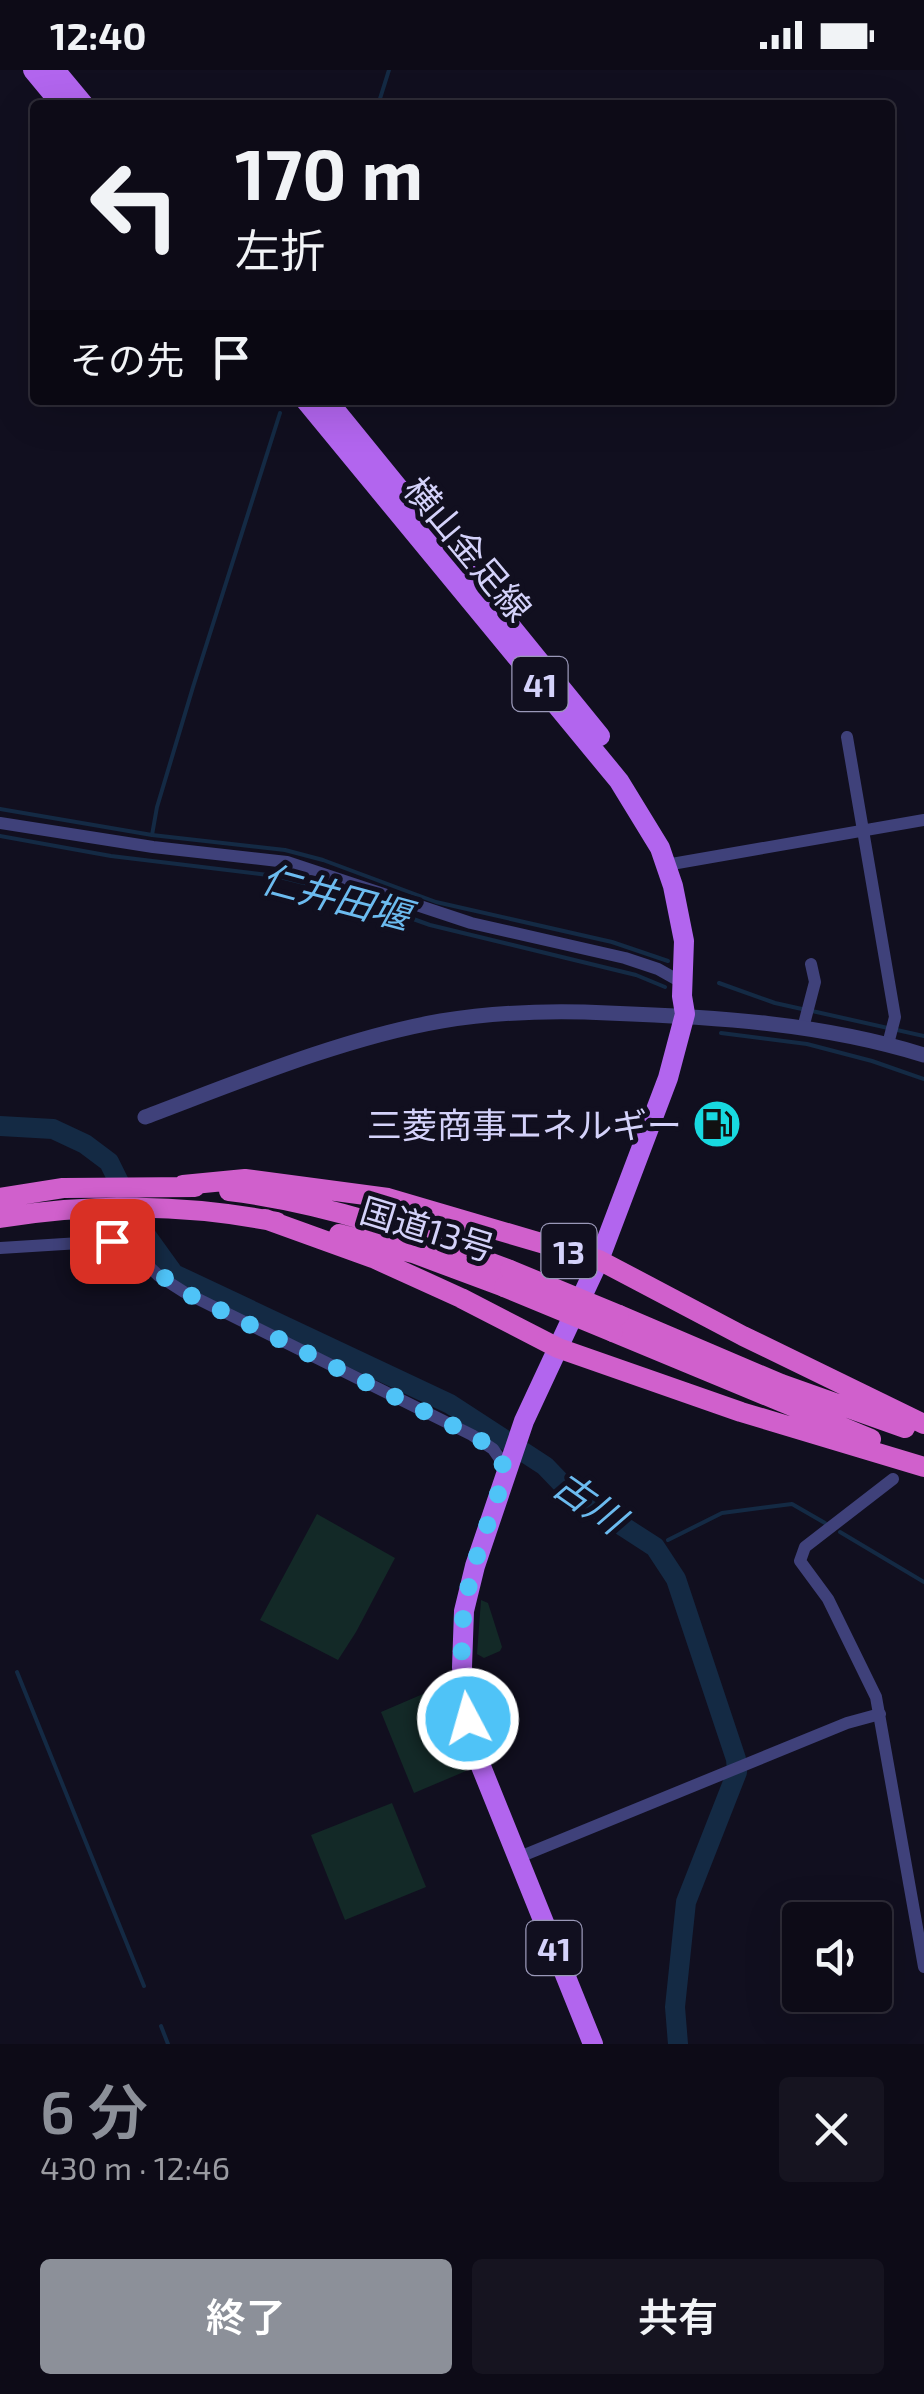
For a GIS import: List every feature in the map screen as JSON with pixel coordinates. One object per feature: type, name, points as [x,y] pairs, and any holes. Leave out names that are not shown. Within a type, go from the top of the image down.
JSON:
[{"type":"highway","name":"13","points":[[183,1185],[245,1179],[388,1198],[599,1260],[924,1424]]},
{"type":"highway","name":"国道13号","points":[[0,1198],[63,1188],[183,1185],[344,1212],[403,1229],[924,1463]]},
{"type":"highway","name":"国道13号","points":[[0,1218],[115,1208],[204,1210],[265,1219],[507,1278]]},
{"type":"highway","name":"13","points":[[265,1219],[373,1258],[558,1348],[741,1412],[924,1463]]},
{"type":"highway","name":"国道13号","points":[[616,1323],[924,1435]]},
{"type":"main road","points":[[34,70],[58,100]]},
{"type":"main road","points":[[55,70],[80,100]]},
{"type":"main road","name":"横山金足線","points":[[308,405],[619,781],[673,864],[682,929],[682,996],[686,1012]]},
{"type":"main road","name":"横山金足線","points":[[331,405],[631,776],[660,819],[673,864],[691,905],[697,948],[695,997],[686,1012],[668,1078],[599,1260],[558,1348]]},
{"type":"main road","name":"41","points":[[558,1348],[524,1422],[475,1566],[464,1611],[462,1667],[476,1754],[592,2044]]},
{"type":"street","points":[[847,737],[892,1034]]},
{"type":"street","points":[[673,864],[924,820]]},
{"type":"street","points":[[0,823],[153,847],[287,862],[471,924],[625,958],[684,983]]},
{"type":"street","points":[[806,1016],[815,982],[811,964]]},
{"type":"street","points":[[144,1117],[315,1055],[438,1022],[566,1009],[806,1016],[892,1034],[924,1055]]},
{"type":"street","points":[[0,1248],[112,1241],[129,1248],[159,1276],[184,1292],[472,1435],[493,1448],[506,1470]]},
{"type":"street","points":[[893,1479],[805,1547],[800,1560],[828,1599],[876,1697],[924,1967]]},
{"type":"street","points":[[517,1858],[735,1768],[880,1714]]},
{"type":"green space","points":[[317,1514],[395,1558],[338,1660],[260,1620]]},
{"type":"green space","points":[[481,1600],[488,1603],[502,1647],[484,1658],[477,1654]]},
{"type":"green space","points":[[444,1685],[466,1771],[414,1793],[381,1712]]},
{"type":"green space","points":[[392,1803],[426,1887],[345,1920],[311,1835]]},
{"type":"waterway","points":[[380,100],[389,70]]},
{"type":"waterway","points":[[152,835],[193,687],[280,413]]},
{"type":"waterway","points":[[0,809],[152,835],[285,850],[436,902],[612,942],[668,961]]},
{"type":"waterway","name":"仁井田堰","points":[[0,836],[111,856],[276,876],[332,890],[430,925],[636,975],[665,987]]},
{"type":"waterway","points":[[719,983],[802,1009]]},
{"type":"waterway","points":[[812,1011],[924,1036]]},
{"type":"waterway","points":[[721,1033],[807,1044],[924,1079]]},
{"type":"waterway","name":"古川","points":[[0,1126],[53,1129],[85,1144],[109,1162],[143,1231],[174,1274],[450,1404],[545,1466],[570,1492],[655,1547],[676,1579],[737,1772],[686,1902],[675,2007],[678,2044]]},
{"type":"waterway","points":[[668,1540],[722,1513],[792,1504],[825,1523]]},
{"type":"waterway","points":[[840,1532],[924,1582]]},
{"type":"waterway","points":[[17,1672],[144,1986]]},
{"type":"waterway","points":[[161,2026],[168,2044]]},
{"type":"place","name":"三菱商事エネルギー","points":[[717,1124]]},
{"type":"route","points":[[112,1241],[129,1248],[159,1276],[184,1292],[413,1404],[493,1448],[506,1470],[464,1611],[462,1667],[468,1719]]}]
